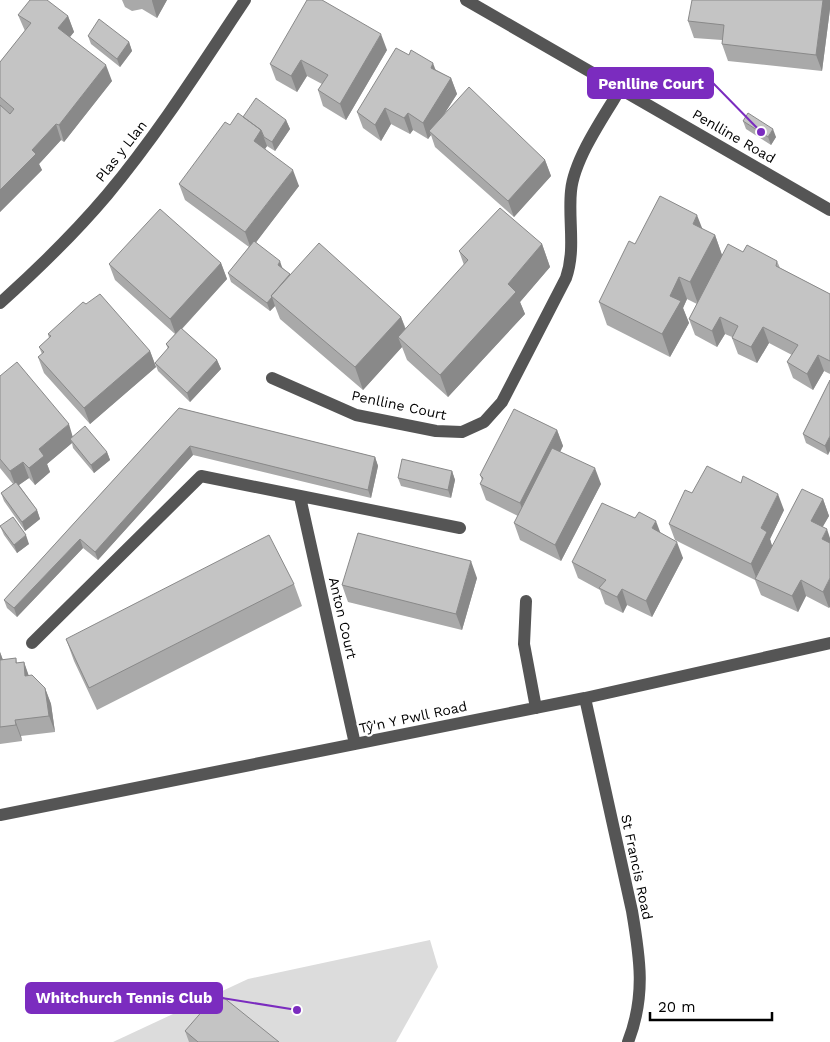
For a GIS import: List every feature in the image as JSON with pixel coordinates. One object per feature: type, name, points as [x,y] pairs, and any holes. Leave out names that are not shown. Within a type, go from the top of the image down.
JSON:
[{"type":"street","name":"Plas y Llan","points":[[0,303],[65,242],[107,195],[178,100],[246,0]]},
{"type":"street","name":"Penlline Road","points":[[466,0],[830,210]]},
{"type":"street","name":"Penlline Court","points":[[272,378],[356,415],[436,431],[462,432],[484,422],[502,402],[571,266],[570,193],[572,177],[578,162],[621,88]]},
{"type":"street","points":[[32,643],[201,476],[460,528]]},
{"type":"street","name":"Anton Court","points":[[300,497],[355,744]]},
{"type":"street","points":[[526,601],[524,644],[536,708]]},
{"type":"street","name":"Tŷ'n Y Pwll Road","points":[[0,815],[585,698],[830,643]]},
{"type":"street","name":"St Francis Road","points":[[585,698],[638,945],[641,975],[640,1003],[628,1042]]},
{"type":"shaded area","points":[[430,940],[438,967],[396,1042],[113,1042],[248,979]]},
{"type":"building","points":[[30,0],[47,0],[68,16],[58,28],[106,65],[59,125],[56,124],[32,150],[36,154],[0,190],[0,105],[10,114],[14,109],[0,97],[0,62],[31,23],[18,15]]},
{"type":"building","points":[[307,0],[322,0],[381,34],[340,104],[318,90],[328,75],[314,67],[301,60],[291,76],[270,64]]},
{"type":"building","points":[[692,0],[823,0],[816,55],[722,44],[724,25],[688,21]]},
{"type":"building","points":[[99,19],[129,42],[117,59],[88,36]]},
{"type":"building","points":[[396,48],[409,55],[411,50],[433,63],[431,68],[451,78],[423,123],[408,113],[404,118],[385,108],[375,125],[357,112]]},
{"type":"building","points":[[469,87],[545,160],[508,201],[429,131]]},
{"type":"building","points":[[256,98],[286,120],[272,142],[264,137],[261,130],[243,117]]},
{"type":"building","points":[[238,113],[261,130],[254,141],[293,170],[245,232],[179,184],[225,122],[230,125]]},
{"type":"building","points":[[748,113],[773,129],[768,137],[743,121]]},
{"type":"building","points":[[660,196],[697,215],[693,224],[715,235],[690,282],[679,277],[670,296],[681,301],[662,334],[599,302],[629,241],[635,244]]},
{"type":"building","points":[[500,208],[542,244],[508,284],[516,292],[440,375],[398,337],[468,260],[459,251]]},
{"type":"building","points":[[160,209],[221,263],[170,319],[109,264]]},
{"type":"building","points":[[254,241],[280,261],[278,265],[290,274],[267,303],[228,273]]},
{"type":"building","points":[[319,243],[401,317],[355,367],[271,296]]},
{"type":"building","points":[[728,244],[743,252],[747,245],[777,261],[776,266],[830,294],[830,361],[818,355],[807,374],[787,362],[798,345],[763,327],[751,347],[732,338],[738,326],[720,317],[712,331],[689,319]]},
{"type":"building","points":[[100,294],[150,351],[84,408],[38,357],[44,352],[39,347],[51,336],[48,334],[83,302],[86,304]]},
{"type":"building","points":[[181,328],[217,360],[187,393],[155,363],[169,347],[166,344]]},
{"type":"building","points":[[17,362],[69,424],[39,449],[44,456],[29,468],[23,462],[10,471],[0,459],[0,376]]},
{"type":"building","points":[[830,380],[830,436],[825,446],[803,434]]},
{"type":"building","points":[[179,408],[375,457],[368,490],[190,446],[95,552],[80,539],[14,608],[4,600]]},
{"type":"building","points":[[514,409],[557,430],[520,503],[480,484],[483,478],[480,475]]},
{"type":"building","points":[[85,426],[107,452],[91,465],[70,439]]},
{"type":"building","points":[[552,448],[595,468],[555,545],[514,523]]},
{"type":"building","points":[[402,459],[452,471],[448,490],[398,478]]},
{"type":"building","points":[[707,466],[741,483],[743,476],[778,494],[761,528],[767,532],[751,564],[669,524],[685,490],[692,493]]},
{"type":"building","points":[[16,482],[37,510],[22,522],[1,493]]},
{"type":"building","points":[[802,489],[823,499],[811,521],[827,529],[822,539],[830,543],[830,578],[823,592],[801,580],[792,596],[755,579]]},
{"type":"building","points":[[602,503],[635,518],[639,512],[656,521],[652,528],[677,542],[646,601],[622,589],[617,597],[599,588],[606,580],[572,562]]},
{"type":"building","points":[[13,517],[26,535],[14,545],[0,526]]},
{"type":"building","points":[[358,533],[471,561],[456,614],[342,585]]},
{"type":"building","points":[[269,535],[294,584],[89,688],[66,639]]},
{"type":"building","points":[[16,658],[16,663],[24,662],[25,676],[32,675],[45,688],[49,716],[15,720],[16,725],[0,727],[0,660]]},
{"type":"building","points":[[218,993],[279,1042],[198,1042],[185,1031]]},
{"type":"place","name":"Penlline Court","points":[[761,132]]},
{"type":"place","name":"Whitchurch Tennis Club","points":[[297,1010]]}]
